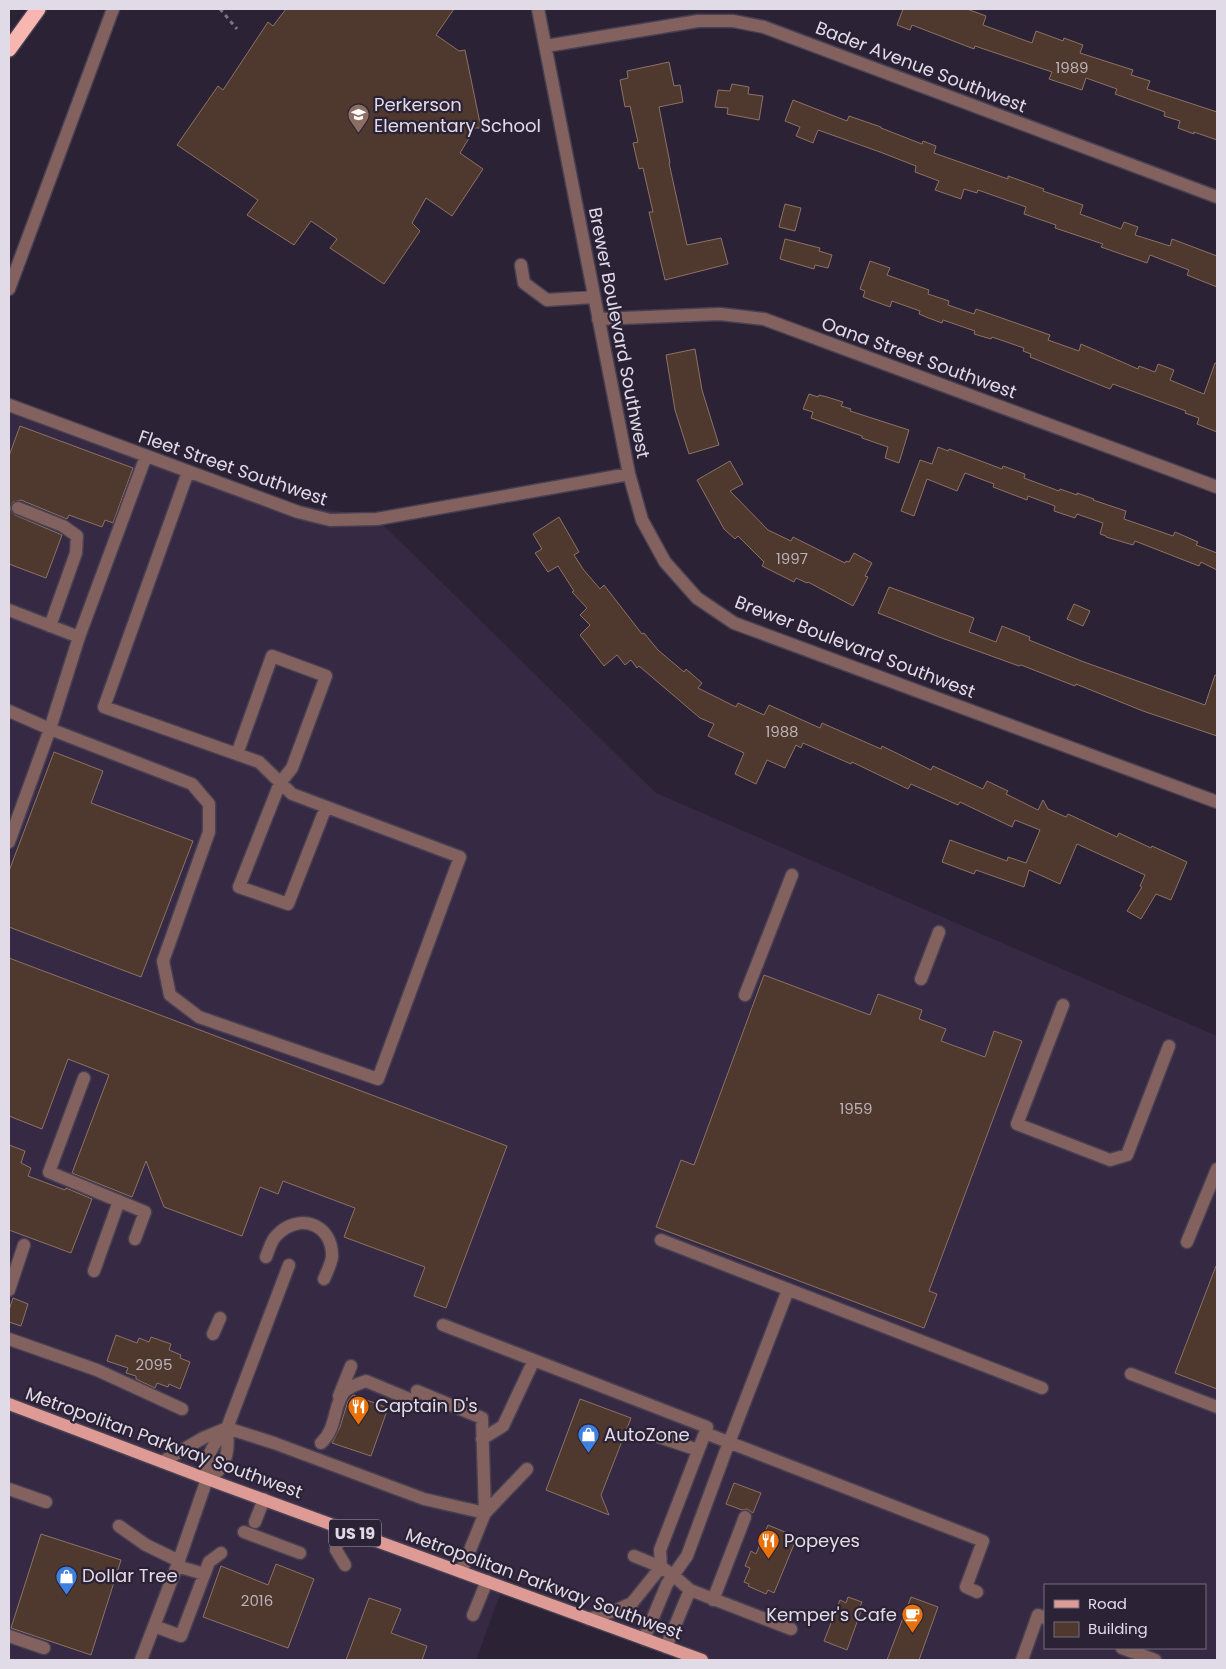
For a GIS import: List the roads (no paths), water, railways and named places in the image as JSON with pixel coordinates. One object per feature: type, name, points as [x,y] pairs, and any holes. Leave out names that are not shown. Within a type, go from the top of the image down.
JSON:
[{"type":"highway","points":[[9,49],[38,9]]},
{"type":"main road","name":"Metropolitan Parkway Southwest","points":[[9,1404],[207,1479],[702,1660]]},
{"type":"street","points":[[9,289],[114,9]]},
{"type":"street","name":"Brewer Boulevard Southwest","points":[[538,9],[629,474],[642,520],[665,562],[697,598],[734,623],[1217,802]]},
{"type":"street","name":"Bader Avenue Southwest","points":[[546,46],[698,21],[733,21],[764,27],[1217,196]]},
{"type":"street","points":[[521,265],[524,283],[547,300],[594,297]]},
{"type":"street","name":"Oana Street Southwest","points":[[598,319],[720,314],[764,319],[1217,487]]},
{"type":"street","name":"Fleet Street Southwest","points":[[9,405],[298,512],[330,520],[376,520],[629,474]]},
{"type":"street","points":[[9,842],[50,729],[79,637],[146,456]]},
{"type":"street","points":[[9,710],[50,729],[192,784],[208,804],[209,832],[163,961],[170,995],[200,1017],[378,1079],[460,857],[292,794],[259,762],[104,707],[188,472]]},
{"type":"street","points":[[18,508],[63,526],[77,536],[76,553],[50,626]]},
{"type":"street","points":[[9,610],[79,637]]},
{"type":"street","points":[[237,754],[272,656],[326,676],[292,768],[280,783],[239,887],[288,904],[326,807]]},
{"type":"street","points":[[745,995],[792,875]]},
{"type":"street","points":[[921,979],[939,932]]},
{"type":"street","points":[[1063,1005],[1017,1124],[1110,1160],[1127,1155],[1169,1046]]},
{"type":"street","points":[[84,1078],[50,1172],[145,1212],[135,1239]]},
{"type":"street","points":[[1188,1242],[1217,1168]]},
{"type":"street","points":[[94,1272],[119,1201]]},
{"type":"street","points":[[266,1257],[275,1237],[290,1225],[305,1222],[321,1229],[330,1243],[332,1258],[324,1279]]},
{"type":"street","points":[[661,1240],[1042,1388]]},
{"type":"street","points":[[9,1290],[24,1245]]},
{"type":"street","points":[[141,1660],[178,1563],[207,1479],[206,1465],[214,1442],[227,1428],[289,1266]]},
{"type":"street","points":[[644,1639],[667,1584],[687,1556],[788,1290]]},
{"type":"street","points":[[213,1334],[220,1318]]},
{"type":"street","points":[[443,1325],[707,1427],[660,1550],[661,1568],[632,1603],[589,1619]]},
{"type":"street","points":[[9,1339],[97,1370],[182,1409]]},
{"type":"street","points":[[482,1439],[503,1426],[534,1360]]},
{"type":"street","points":[[315,1459],[350,1366]]},
{"type":"street","points":[[1130,1374],[1217,1407]]},
{"type":"street","points":[[321,1443],[328,1437],[343,1393],[352,1386],[366,1381],[482,1418],[485,1513]]},
{"type":"street","points":[[162,1462],[203,1438],[227,1428],[274,1443],[424,1499],[485,1513]]},
{"type":"street","points":[[705,1433],[983,1542],[966,1588],[977,1592]]},
{"type":"street","points":[[656,1436],[698,1450]]},
{"type":"street","points":[[461,1572],[485,1513],[527,1469]]},
{"type":"street","points":[[9,1489],[46,1502]]},
{"type":"street","points":[[255,1522],[264,1499]]},
{"type":"street","points":[[713,1600],[745,1517]]},
{"type":"street","points":[[119,1526],[146,1546],[204,1574]]},
{"type":"street","points":[[339,1527],[336,1550],[345,1566]]},
{"type":"street","points":[[244,1532],[300,1553]]},
{"type":"street","points":[[154,1626],[181,1636],[209,1562],[221,1553]]},
{"type":"street","points":[[634,1556],[661,1568],[690,1590],[791,1629]]},
{"type":"street","points":[[473,1615],[487,1581]]},
{"type":"street","points":[[666,1647],[690,1590]]},
{"type":"street","points":[[1022,1660],[1038,1616],[1044,1618]]},
{"type":"street","points":[[9,1636],[44,1648]]},
{"type":"street","points":[[1125,1649],[1155,1660]]},
{"type":"place","name":"Perkerson Elementary School","points":[[358,134]]},
{"type":"place","name":"Captain D's","points":[[359,1425]]},
{"type":"place","name":"AutoZone","points":[[588,1454]]},
{"type":"place","name":"Popeyes","points":[[768,1560]]},
{"type":"place","name":"Dollar Tree","points":[[66,1595]]},
{"type":"place","name":"Kemper's Cafe","points":[[913,1634]]}]
